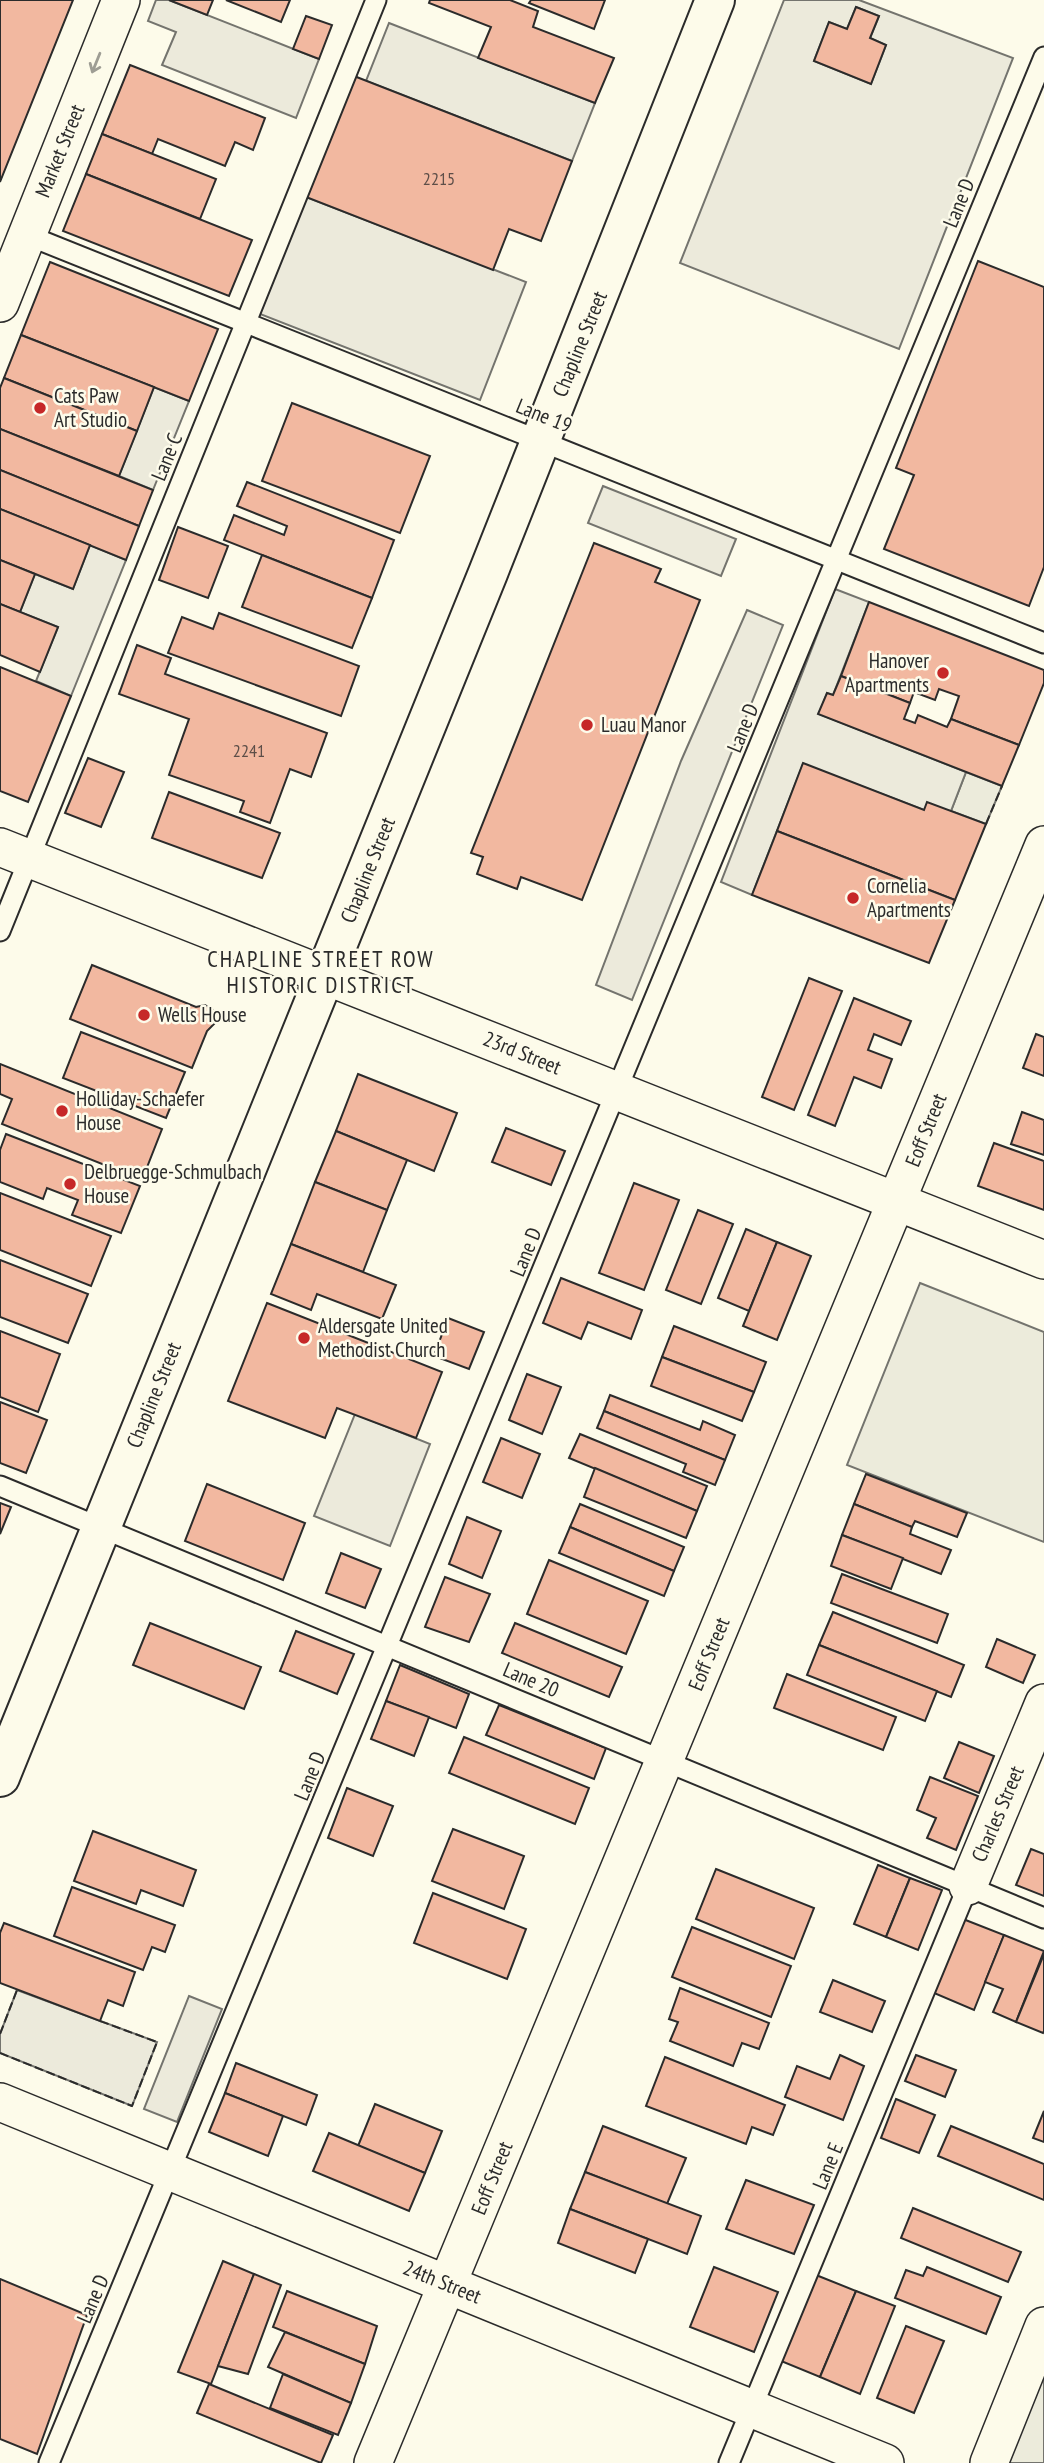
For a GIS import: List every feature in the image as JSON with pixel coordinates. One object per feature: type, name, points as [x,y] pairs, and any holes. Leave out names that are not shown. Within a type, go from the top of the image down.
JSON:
[{"type":"main road","name":"Chapline Street","points":[[0,1777],[542,440],[715,0]]},
{"type":"street","name":"Market Street","points":[[0,303],[121,0]]},
{"type":"street","name":"Eoff Street","points":[[373,2463],[1044,845]]},
{"type":"street","name":"23rd Street","points":[[15,852],[1044,1260]]},
{"type":"street","name":"Charles Street","points":[[968,1886],[1044,1703]]},
{"type":"street","name":"24th Street","points":[[0,2102],[885,2463]]},
{"type":"street","points":[[989,2463],[1044,2326]]},
{"type":"lane","name":"Lane C","points":[[0,932],[15,852],[246,322],[376,0]]},
{"type":"lane","name":"Lane D","points":[[49,2463],[1044,57]]},
{"type":"lane","name":"Lane 19","points":[[27,235],[1044,643]]},
{"type":"lane","name":"Lane 20","points":[[0,1486],[1044,1918]]},
{"type":"lane","name":"Lane E","points":[[729,2463],[968,1886]]},
{"type":"shaded area","points":[[156,0],[169,0],[319,59],[296,118],[162,65],[176,32],[148,21]]},
{"type":"shaded area","points":[[784,0],[859,0],[1013,58],[899,349],[680,263]],"holes":[[[856,7],[879,16],[870,38],[886,45],[871,84],[814,61],[829,22],[847,29]]]},
{"type":"shaded area","points":[[389,23],[595,103],[572,161],[366,81]]},
{"type":"shaded area","points":[[306,197],[526,282],[480,400],[260,314]]},
{"type":"shaded area","points":[[154,387],[189,401],[153,490],[119,476]]},
{"type":"shaded area","points":[[603,486],[736,539],[721,576],[588,523]]},
{"type":"shaded area","points":[[90,545],[126,560],[71,696],[36,681],[58,627],[20,612],[35,574],[73,589]]},
{"type":"shaded area","points":[[835,589],[869,602],[833,695],[827,693],[819,714],[966,772],[951,811],[924,810],[803,764],[752,895],[721,882]]},
{"type":"shaded area","points":[[747,610],[783,625],[632,1000],[596,985],[681,761]]},
{"type":"shaded area","points":[[966,772],[1002,786],[986,824],[951,811]]},
{"type":"shaded area","points":[[920,1283],[1044,1332],[1044,1542],[847,1465]]},
{"type":"shaded area","points":[[355,1414],[430,1444],[390,1546],[314,1516]]},
{"type":"shaded area","points":[[17,1990],[157,2042],[132,2106],[0,2053],[0,2034]]},
{"type":"shaded area","points":[[189,1996],[222,2009],[177,2122],[144,2109]]},
{"type":"shaded area","points":[[1044,2326],[1044,2463],[989,2463]]},
{"type":"building","points":[[0,0],[73,0],[0,182]]},
{"type":"building","points":[[169,0],[213,0],[207,15]]},
{"type":"building","points":[[226,0],[290,0],[281,22]]},
{"type":"building","points":[[430,0],[510,0],[538,11],[533,27],[614,58],[595,103],[478,58],[491,27],[429,3]]},
{"type":"building","points":[[531,0],[605,0],[594,29],[529,3]]},
{"type":"building","points":[[856,7],[879,16],[870,38],[886,45],[871,84],[814,61],[829,22],[847,29]]},
{"type":"building","points":[[306,16],[332,25],[319,59],[293,49]]},
{"type":"building","points":[[130,65],[265,118],[253,150],[235,142],[225,166],[158,139],[152,154],[102,134]]},
{"type":"building","points":[[354,76],[572,161],[541,241],[509,229],[493,270],[306,197]]},
{"type":"building","points":[[102,134],[216,179],[200,219],[86,174]]},
{"type":"building","points":[[86,174],[252,240],[229,296],[63,231]]},
{"type":"building","points":[[978,261],[1044,287],[1044,567],[1029,606],[884,549],[914,475],[896,468]]},
{"type":"building","points":[[50,262],[218,329],[189,401],[21,335]]},
{"type":"building","points":[[21,335],[154,387],[137,431],[4,378]]},
{"type":"building","name":"Cats Paw Art Studio","points":[[4,378],[137,431],[119,476],[0,429],[0,388]]},
{"type":"building","points":[[292,403],[430,456],[400,533],[262,481]]},
{"type":"building","points":[[0,429],[153,490],[139,526],[0,470]]},
{"type":"building","points":[[0,470],[139,526],[126,560],[0,509]]},
{"type":"building","points":[[247,482],[394,540],[372,598],[224,540],[234,515],[284,535],[287,526],[237,506]]},
{"type":"building","points":[[0,509],[90,545],[73,589],[0,560]]},
{"type":"building","points":[[178,527],[228,546],[208,598],[159,580]]},
{"type":"building","name":"Luau Manor","points":[[594,543],[661,569],[655,582],[700,600],[582,900],[521,877],[517,889],[477,874],[483,857],[471,853]]},
{"type":"building","points":[[262,555],[372,598],[352,648],[242,607]]},
{"type":"building","points":[[0,560],[35,574],[20,612],[0,604]]},
{"type":"building","name":"Hanover Apartments","points":[[869,602],[1044,670],[1044,683],[1019,745],[951,719],[959,696],[939,689],[935,700],[914,692],[910,703],[841,676]]},
{"type":"building","points":[[0,604],[58,627],[40,672],[0,655]]},
{"type":"building","points":[[219,613],[359,666],[341,716],[168,653],[182,617],[213,629]]},
{"type":"building","points":[[137,645],[171,658],[165,674],[327,733],[311,777],[290,769],[270,823],[240,812],[244,801],[169,775],[189,719],[119,694]]},
{"type":"building","points":[[0,667],[71,696],[28,802],[0,791]]},
{"type":"building","points":[[841,676],[910,703],[904,719],[915,723],[918,715],[947,727],[951,719],[1019,745],[1002,786],[818,714],[827,693],[833,695]]},
{"type":"building","points":[[88,758],[124,772],[101,827],[65,813]]},
{"type":"building","points":[[803,763],[924,810],[927,802],[986,824],[955,900],[777,831]]},
{"type":"building","points":[[169,792],[280,833],[262,878],[152,838]]},
{"type":"building","name":"Cornelia Apartments","points":[[777,831],[955,900],[929,963],[752,895]]},
{"type":"building","name":"Wells House","points":[[92,965],[196,1007],[205,1005],[213,1010],[216,1022],[207,1031],[192,1068],[70,1019]]},
{"type":"building","points":[[809,978],[842,991],[794,1110],[762,1097]]},
{"type":"building","points":[[854,998],[911,1021],[901,1045],[874,1034],[868,1050],[892,1059],[881,1088],[854,1077],[835,1126],[808,1115]]},
{"type":"building","points":[[81,1032],[185,1072],[166,1118],[63,1078]]},
{"type":"building","points":[[1036,1034],[1044,1037],[1044,1076],[1023,1068]]},
{"type":"building","name":"Holliday-Schaefer House","points":[[0,1064],[162,1129],[142,1180],[2,1124],[12,1099],[0,1094]]},
{"type":"building","points":[[358,1074],[457,1113],[434,1171],[336,1131]]},
{"type":"building","points":[[1022,1112],[1044,1120],[1044,1155],[1011,1144]]},
{"type":"building","points":[[506,1128],[565,1151],[551,1185],[492,1162]]},
{"type":"building","points":[[336,1131],[407,1160],[387,1210],[315,1182]]},
{"type":"building","name":"Delbruegge-Schmulbach House","points":[[6,1134],[140,1186],[121,1233],[72,1215],[78,1200],[47,1188],[43,1199],[0,1182],[0,1150]]},
{"type":"building","points":[[994,1143],[1044,1161],[1044,1210],[978,1186]]},
{"type":"building","points":[[315,1182],[387,1210],[363,1272],[291,1244]]},
{"type":"building","points":[[634,1183],[679,1200],[644,1290],[599,1273]]},
{"type":"building","points":[[0,1193],[111,1236],[91,1286],[0,1250]]},
{"type":"building","points":[[698,1210],[733,1224],[701,1304],[666,1290]]},
{"type":"building","points":[[746,1229],[777,1242],[749,1311],[718,1298]]},
{"type":"building","points":[[777,1242],[811,1256],[777,1340],[743,1326]]},
{"type":"building","points":[[291,1244],[396,1285],[382,1319],[317,1294],[311,1310],[271,1294]]},
{"type":"building","points":[[0,1260],[88,1294],[68,1343],[0,1317]]},
{"type":"building","points":[[561,1278],[642,1310],[631,1339],[588,1322],[581,1339],[543,1323]]},
{"type":"building","name":"Aldersgate United Methodist Church","points":[[267,1303],[442,1372],[416,1438],[337,1408],[325,1438],[228,1401]]},
{"type":"building","points":[[448,1318],[484,1332],[469,1369],[434,1356]]},
{"type":"building","points":[[674,1326],[766,1362],[754,1392],[662,1357]]},
{"type":"building","points":[[0,1331],[60,1354],[38,1412],[0,1397]]},
{"type":"building","points":[[662,1357],[754,1392],[742,1421],[651,1386]]},
{"type":"building","points":[[527,1374],[561,1387],[542,1434],[509,1420]]},
{"type":"building","points":[[610,1395],[700,1430],[703,1421],[735,1435],[725,1460],[604,1411]]},
{"type":"building","points":[[0,1402],[47,1420],[26,1473],[0,1463]]},
{"type":"building","points":[[604,1411],[725,1460],[715,1485],[683,1472],[686,1464],[597,1428]]},
{"type":"building","points":[[580,1434],[707,1486],[697,1511],[569,1458]]},
{"type":"building","points":[[501,1438],[540,1454],[522,1498],[483,1482]]},
{"type":"building","points":[[595,1468],[697,1511],[686,1538],[584,1497]]},
{"type":"building","points":[[866,1474],[967,1513],[957,1537],[915,1521],[912,1527],[854,1504]]},
{"type":"building","points":[[207,1484],[305,1523],[283,1580],[185,1541]]},
{"type":"building","points":[[0,1503],[11,1507],[0,1534]]},
{"type":"building","points":[[580,1504],[684,1547],[674,1571],[570,1527]]},
{"type":"building","points":[[854,1504],[912,1527],[910,1534],[951,1550],[941,1574],[842,1535]]},
{"type":"building","points":[[467,1517],[501,1531],[482,1578],[449,1564]]},
{"type":"building","points":[[570,1527],[674,1571],[664,1596],[559,1553]]},
{"type":"building","points":[[842,1535],[903,1558],[891,1589],[831,1566]]},
{"type":"building","points":[[341,1553],[381,1569],[365,1608],[326,1593]]},
{"type":"building","points":[[549,1560],[648,1601],[626,1654],[527,1614]]},
{"type":"building","points":[[842,1574],[948,1614],[937,1643],[831,1603]]},
{"type":"building","points":[[445,1577],[490,1594],[469,1642],[425,1627]]},
{"type":"building","points":[[833,1612],[964,1665],[951,1697],[819,1645]]},
{"type":"building","points":[[150,1623],[261,1667],[244,1709],[133,1665]]},
{"type":"building","points":[[515,1623],[622,1667],[609,1697],[502,1653]]},
{"type":"building","points":[[296,1631],[354,1654],[337,1694],[280,1671]]},
{"type":"building","points":[[997,1639],[1035,1655],[1023,1683],[986,1667]]},
{"type":"building","points":[[819,1645],[937,1691],[925,1721],[807,1675]]},
{"type":"building","points":[[400,1665],[469,1694],[456,1728],[386,1701]]},
{"type":"building","points":[[787,1674],[896,1717],[883,1750],[774,1708]]},
{"type":"building","points":[[386,1701],[429,1717],[414,1756],[371,1739]]},
{"type":"building","points":[[499,1705],[606,1748],[594,1779],[486,1735]]},
{"type":"building","points":[[464,1737],[589,1788],[575,1824],[449,1773]]},
{"type":"building","points":[[959,1742],[994,1756],[979,1793],[944,1778]]},
{"type":"building","points":[[930,1777],[978,1796],[956,1850],[927,1838],[936,1818],[917,1810]]},
{"type":"building","points":[[347,1788],[393,1806],[373,1856],[328,1838]]},
{"type":"building","points":[[453,1829],[524,1856],[504,1909],[432,1881]]},
{"type":"building","points":[[93,1831],[196,1870],[183,1906],[141,1890],[136,1904],[74,1881]]},
{"type":"building","points":[[1031,1849],[1044,1854],[1044,1896],[1016,1885]]},
{"type":"building","points":[[878,1865],[910,1878],[886,1937],[854,1924]]},
{"type":"building","points":[[716,1869],[814,1908],[794,1959],[696,1919]]},
{"type":"building","points":[[910,1878],[942,1890],[918,1950],[886,1937]]},
{"type":"building","points":[[72,1887],[175,1925],[165,1952],[152,1947],[143,1970],[54,1936]]},
{"type":"building","points":[[433,1893],[526,1929],[507,1979],[414,1943]]},
{"type":"building","points":[[963,1919],[1004,1935],[974,2010],[934,1993]]},
{"type":"building","points":[[4,1923],[135,1972],[123,2006],[108,2000],[100,2021],[0,1983],[0,1933]]},
{"type":"building","points":[[692,1927],[791,1966],[771,2017],[672,1977]]},
{"type":"building","points":[[1004,1935],[1044,1951],[1016,2022],[993,2012],[1003,1989],[985,1982]]},
{"type":"building","points":[[1044,1954],[1044,2031],[1043,2033],[1016,2022]]},
{"type":"building","points":[[833,1980],[885,2001],[872,2032],[820,2012]]},
{"type":"building","points":[[680,1988],[769,2023],[759,2049],[742,2043],[733,2066],[670,2041],[678,2022],[669,2019]]},
{"type":"building","points":[[840,2055],[864,2066],[843,2120],[785,2097],[797,2066],[830,2079]]},
{"type":"building","points":[[916,2055],[956,2070],[945,2097],[905,2081]]},
{"type":"building","points":[[665,2057],[785,2105],[773,2135],[752,2127],[746,2144],[646,2106]]},
{"type":"building","points":[[236,2063],[317,2095],[306,2125],[225,2093]]},
{"type":"building","points":[[225,2093],[283,2116],[268,2156],[209,2132]]},
{"type":"building","points":[[896,2099],[935,2115],[919,2153],[881,2138]]},
{"type":"building","points":[[375,2104],[442,2131],[425,2173],[358,2146]]},
{"type":"building","points":[[1044,2111],[1044,2142],[1033,2138]]},
{"type":"building","points":[[603,2126],[686,2158],[667,2204],[585,2172]]},
{"type":"building","points":[[951,2126],[1044,2164],[1044,2200],[938,2156]]},
{"type":"building","points":[[329,2133],[425,2173],[409,2211],[313,2171]]},
{"type":"building","points":[[585,2172],[701,2216],[687,2254],[570,2209]]},
{"type":"building","points":[[746,2180],[814,2205],[794,2254],[726,2229]]},
{"type":"building","points":[[913,2208],[1021,2252],[1008,2282],[901,2238]]},
{"type":"building","points":[[570,2209],[648,2239],[635,2273],[558,2243]]},
{"type":"building","points":[[223,2261],[254,2274],[211,2384],[178,2372]]},
{"type":"building","points":[[714,2267],[778,2292],[754,2352],[690,2327]]},
{"type":"building","points":[[927,2267],[1001,2297],[986,2334],[895,2298],[906,2270],[923,2276]]},
{"type":"building","points":[[254,2274],[281,2285],[248,2374],[218,2366]]},
{"type":"building","points":[[816,2275],[856,2291],[820,2377],[781,2361]]},
{"type":"building","points":[[0,2279],[87,2315],[37,2454],[0,2439]]},
{"type":"building","points":[[287,2291],[377,2326],[365,2364],[273,2327]]},
{"type":"building","points":[[856,2291],[895,2306],[860,2394],[820,2377]]},
{"type":"building","points":[[906,2326],[944,2341],[914,2413],[877,2398]]},
{"type":"building","points":[[285,2332],[365,2364],[351,2403],[268,2367]]},
{"type":"building","points":[[283,2374],[351,2403],[338,2435],[270,2408]]},
{"type":"building","points":[[209,2384],[333,2435],[321,2463],[197,2413]]},
{"type":"fence","points":[[986,824],[1002,786]]},
{"type":"fence","points":[[0,2034],[17,1990]]},
{"type":"fence","points":[[0,2053],[132,2106],[157,2042],[100,2021]]},
{"type":"place","name":"Cats Paw Art Studio","points":[[40,408]]},
{"type":"place","name":"Hanover Apartments","points":[[943,673]]},
{"type":"place","name":"Luau Manor","points":[[587,725]]},
{"type":"place","name":"Cornelia Apartments","points":[[853,898]]},
{"type":"place","name":"Wells House","points":[[144,1015]]},
{"type":"place","name":"Holliday-Schaefer House","points":[[62,1111]]},
{"type":"place","name":"Delbruegge-Schmulbach House","points":[[70,1184]]},
{"type":"place","name":"Aldersgate United Methodist Church","points":[[304,1338]]},
{"type":"district","name":"CHAPLINE STREET ROW HISTORIC DISTRICT","points":[[321,972]]}]
